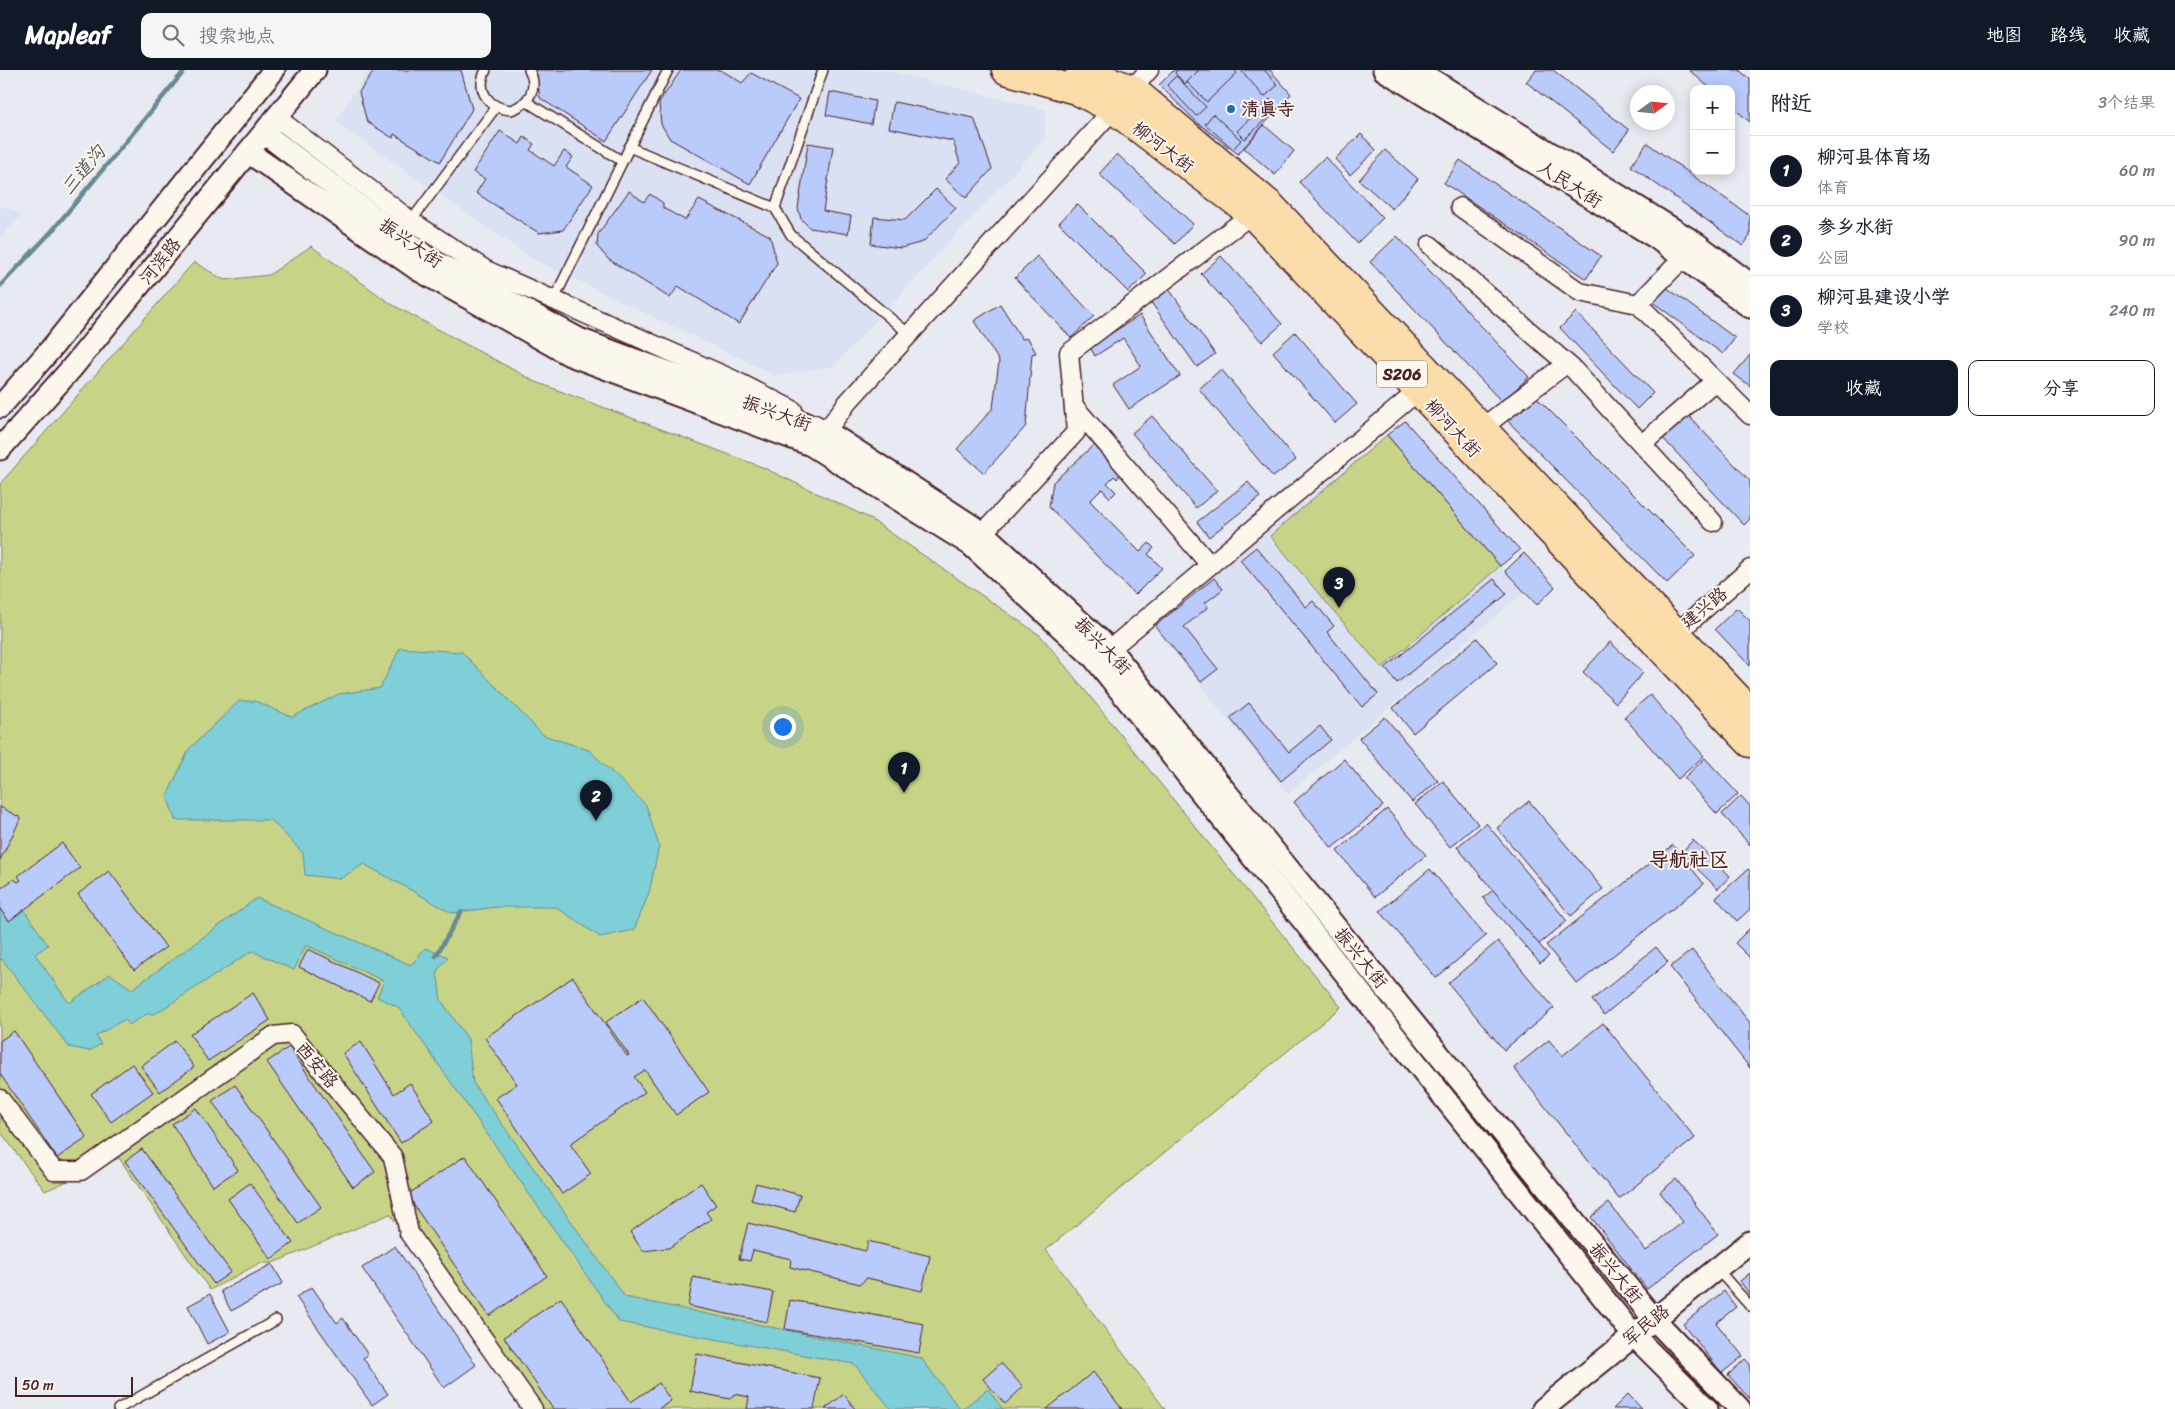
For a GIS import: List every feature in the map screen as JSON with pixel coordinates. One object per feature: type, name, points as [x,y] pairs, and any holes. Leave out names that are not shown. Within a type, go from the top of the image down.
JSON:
[{"type":"main road","name":"柳河大街","points":[[1006,70],[1076,90],[1113,109],[1252,214],[1418,391],[1473,434]]},
{"type":"main road","name":"柳河大街","points":[[1080,70],[1140,79],[1270,205],[1473,434],[1667,641],[1750,743]]},
{"type":"main road","name":"柳河大街","points":[[1667,641],[1750,711]]},
{"type":"street","name":"河滨路","points":[[0,407],[50,350],[274,70]]},
{"type":"street","name":"河滨路","points":[[0,449],[71,369],[315,70]]},
{"type":"street","name":"人民大街","points":[[1384,70],[1655,237],[1690,251],[1750,307]]},
{"type":"street","name":"人民大街","points":[[1416,70],[1690,251],[1750,284]]},
{"type":"street","points":[[270,125],[486,270],[732,379],[805,416],[826,431],[909,334],[1140,79]]},
{"type":"street","name":"振兴大街","points":[[270,125],[428,258],[579,339],[826,431],[983,533],[1110,649],[1653,1318],[1740,1409]]},
{"type":"street","name":"振兴大街","points":[[248,152],[417,269],[570,355],[811,445],[971,546],[1094,658],[1633,1335],[1707,1409]]},
{"type":"street","points":[[1460,207],[1580,292],[1638,304],[1750,415]]},
{"type":"street","points":[[983,533],[1076,432],[1070,354],[1252,214]]},
{"type":"street","points":[[1430,245],[1566,364],[1713,522]]},
{"type":"street","points":[[1638,304],[1690,251]]},
{"type":"street","points":[[1473,434],[1566,364]]},
{"type":"street","points":[[1642,444],[1715,381]]},
{"type":"street","points":[[1110,649],[1418,391]]},
{"type":"street","points":[[1074,406],[1210,566]]},
{"type":"street","name":"建兴路","points":[[1667,641],[1750,569]]},
{"type":"street","name":"西安路","points":[[0,1098],[54,1171],[82,1171],[274,1036],[292,1034],[393,1157],[409,1233],[533,1409]]},
{"type":"street","name":"军民路","points":[[1543,1409],[1653,1318],[1750,1242]]},
{"type":"lane","points":[[486,70],[482,81],[486,99],[496,107],[511,110],[527,102],[534,84],[529,70]]},
{"type":"lane","points":[[553,301],[668,70]]},
{"type":"lane","points":[[775,208],[823,70]]},
{"type":"lane","points":[[527,102],[622,161]]},
{"type":"lane","points":[[411,221],[496,107]]},
{"type":"lane","points":[[629,147],[775,208],[791,235],[909,334]]},
{"type":"lane","points":[[1717,1269],[1750,1306]]},
{"type":"lane","points":[[118,1409],[276,1320]]},
{"type":"shaded area","points":[[369,70],[884,70],[1046,110],[1044,140],[834,366],[777,376],[531,258],[335,122]]},
{"type":"shaded area","points":[[0,205],[21,215],[0,238]]},
{"type":"shaded area","points":[[1387,435],[1524,592],[1288,794],[1152,625]]},
{"type":"green space","points":[[311,246],[391,304],[536,382],[762,467],[869,518],[1041,636],[1341,1007],[1046,1250],[1165,1409],[529,1409],[390,1214],[273,1263],[260,1263],[210,1290],[119,1158],[45,1191],[0,1131],[0,484],[194,262],[224,280],[269,275]]},
{"type":"green space","points":[[1387,435],[1500,566],[1382,668],[1270,536]]},
{"type":"water","points":[[400,648],[462,652],[543,735],[589,750],[646,805],[659,846],[649,893],[634,930],[600,937],[556,907],[497,907],[452,913],[364,864],[340,879],[305,875],[303,853],[271,820],[175,820],[167,796],[189,749],[239,701],[255,701],[292,717],[339,694],[380,688]]},
{"type":"water","points":[[257,898],[411,965],[425,948],[448,957],[437,971],[441,1000],[468,1039],[473,1083],[625,1297],[921,1358],[960,1409],[891,1409],[854,1364],[619,1322],[398,1007],[377,997],[384,981],[306,945],[294,970],[252,951],[155,1014],[147,1014],[129,1025],[125,1019],[96,1036],[101,1044],[89,1051],[69,1047],[2,959],[0,960],[0,909],[9,921],[24,910],[48,945],[35,954],[69,1003],[110,974],[132,989]]},
{"type":"water","points":[[988,1389],[1003,1409],[962,1409]]},
{"type":"building","points":[[375,70],[461,70],[472,109],[440,162],[394,134],[393,138],[367,122],[359,92]]},
{"type":"building","points":[[536,70],[652,70],[606,141],[540,98]]},
{"type":"building","points":[[681,70],[721,70],[742,83],[751,73],[799,99],[750,184],[670,139],[661,124],[659,103]]},
{"type":"building","name":"清真寺","points":[[1174,70],[1270,70],[1291,94],[1238,154],[1199,124],[1159,85]]},
{"type":"building","points":[[1177,70],[1199,70],[1185,84],[1175,73]]},
{"type":"building","points":[[1199,70],[1234,70],[1237,73],[1207,102],[1187,82]]},
{"type":"building","points":[[1241,70],[1264,70],[1278,85],[1264,97]]},
{"type":"building","points":[[1536,70],[1553,70],[1629,130],[1613,151],[1526,82]]},
{"type":"building","points":[[1689,70],[1739,70],[1750,79],[1750,122],[1735,109],[1735,85],[1706,85]]},
{"type":"building","points":[[1176,76],[1206,107],[1196,116],[1167,85]]},
{"type":"building","points":[[830,92],[875,101],[871,124],[826,115]]},
{"type":"building","points":[[1270,99],[1278,107],[1245,139],[1237,131]]},
{"type":"building","points":[[894,102],[974,118],[992,169],[966,198],[945,179],[960,163],[953,141],[889,128]]},
{"type":"building","points":[[1213,114],[1241,140],[1233,149],[1205,124]]},
{"type":"building","points":[[1264,125],[1294,151],[1275,175],[1244,148]]},
{"type":"building","points":[[500,131],[520,144],[524,137],[534,144],[530,150],[554,166],[564,151],[573,157],[566,167],[593,185],[563,230],[539,233],[476,193],[485,179],[473,172]]},
{"type":"building","points":[[1361,134],[1376,150],[1350,175],[1335,159]]},
{"type":"building","points":[[808,143],[833,147],[823,211],[851,216],[848,234],[810,228],[801,219],[798,208]]},
{"type":"building","points":[[1647,143],[1750,216],[1750,236],[1743,246],[1631,166]]},
{"type":"building","points":[[1385,150],[1418,179],[1392,209],[1359,180]]},
{"type":"building","points":[[1117,154],[1193,224],[1175,244],[1099,174]]},
{"type":"building","points":[[1325,157],[1383,218],[1357,243],[1299,182]]},
{"type":"building","points":[[1460,160],[1601,256],[1586,279],[1444,183]]},
{"type":"building","points":[[936,189],[956,208],[923,242],[901,248],[871,244],[874,217],[905,220]]},
{"type":"building","points":[[629,191],[644,202],[650,194],[663,203],[663,208],[685,220],[699,200],[770,236],[777,263],[739,324],[678,286],[670,298],[608,259],[597,246],[598,234]]},
{"type":"building","points":[[1077,204],[1147,274],[1128,292],[1059,223]]},
{"type":"building","points":[[1397,236],[1529,377],[1502,402],[1370,262]]},
{"type":"building","points":[[1037,256],[1094,316],[1071,338],[1015,278]]},
{"type":"building","points":[[1221,256],[1282,324],[1262,342],[1201,274]]},
{"type":"building","points":[[1166,285],[1215,354],[1197,367],[1148,298]]},
{"type":"building","points":[[1666,287],[1735,338],[1723,354],[1654,303]]},
{"type":"building","points":[[1000,304],[1022,339],[1028,338],[1036,353],[1032,354],[1026,426],[984,473],[957,449],[993,408],[999,361],[974,321]]},
{"type":"building","points":[[1576,312],[1653,393],[1637,409],[1560,328]]},
{"type":"building","points":[[1140,315],[1180,376],[1129,409],[1113,385],[1141,366],[1123,338],[1095,356],[1090,347]]},
{"type":"building","points":[[1295,332],[1357,404],[1335,423],[1273,352]]},
{"type":"building","points":[[1750,355],[1750,386],[1734,374]]},
{"type":"building","points":[[1221,369],[1296,460],[1273,477],[1199,389]]},
{"type":"building","points":[[1532,393],[1695,556],[1667,583],[1503,416]]},
{"type":"building","points":[[1684,411],[1750,481],[1750,519],[1744,525],[1659,434]]},
{"type":"building","points":[[1152,416],[1217,491],[1196,508],[1132,433]]},
{"type":"building","points":[[1405,421],[1520,550],[1500,566],[1387,435]]},
{"type":"building","points":[[1094,445],[1120,474],[1117,479],[1114,476],[1107,483],[1116,492],[1110,498],[1102,489],[1090,501],[1140,552],[1149,543],[1154,548],[1148,554],[1162,568],[1135,595],[1049,507],[1053,482]]},
{"type":"building","points":[[1248,482],[1260,497],[1209,537],[1197,522]]},
{"type":"building","points":[[1256,547],[1306,607],[1313,601],[1334,626],[1327,632],[1378,694],[1362,707],[1240,560]]},
{"type":"building","points":[[1524,553],[1555,587],[1537,605],[1505,571]]},
{"type":"building","points":[[1214,578],[1223,589],[1205,603],[1208,607],[1184,627],[1218,669],[1201,682],[1155,626]]},
{"type":"building","points":[[1494,579],[1507,594],[1397,683],[1385,668]]},
{"type":"building","points":[[1737,608],[1750,621],[1750,666],[1715,629]]},
{"type":"building","points":[[1477,638],[1497,663],[1413,733],[1393,708]]},
{"type":"building","points":[[1610,642],[1643,673],[1616,703],[1583,672]]},
{"type":"building","points":[[1650,695],[1704,756],[1678,779],[1624,717]]},
{"type":"building","points":[[1249,703],[1289,752],[1320,726],[1331,740],[1281,781],[1230,718]]},
{"type":"building","points":[[1385,717],[1438,781],[1412,802],[1359,738]]},
{"type":"building","points":[[1705,758],[1738,794],[1717,814],[1684,778]]},
{"type":"building","points":[[1344,759],[1383,806],[1332,848],[1294,802]]},
{"type":"building","points":[[1443,781],[1478,824],[1450,847],[1415,804]]},
{"type":"building","points":[[1741,796],[1750,806],[1750,845],[1722,814]]},
{"type":"building","points":[[1529,801],[1603,889],[1571,916],[1497,828]]},
{"type":"building","points":[[0,807],[21,818],[0,860]]},
{"type":"building","points":[[1387,809],[1426,855],[1375,897],[1337,851]]},
{"type":"building","points":[[1486,823],[1567,921],[1538,945],[1457,847]]},
{"type":"building","points":[[1693,840],[1730,876],[1718,889],[1681,853]]},
{"type":"building","points":[[62,843],[80,868],[9,921],[0,909],[0,889],[14,879],[18,882],[21,880],[18,876]]},
{"type":"building","points":[[1673,845],[1704,884],[1577,984],[1546,945]]},
{"type":"building","points":[[1430,869],[1486,936],[1436,978],[1380,911]]},
{"type":"building","points":[[1748,869],[1750,871],[1750,909],[1737,921],[1716,898]]},
{"type":"building","points":[[109,871],[166,947],[134,970],[78,894]]},
{"type":"building","points":[[1493,890],[1549,956],[1540,963],[1483,898]]},
{"type":"building","points":[[1750,928],[1750,958],[1735,943]]},
{"type":"building","points":[[1498,941],[1554,1008],[1504,1050],[1448,983]]},
{"type":"building","points":[[1656,947],[1668,962],[1604,1015],[1592,1000]]},
{"type":"building","points":[[308,949],[379,983],[370,1001],[299,967]]},
{"type":"building","points":[[1692,950],[1750,1023],[1750,1068],[1670,967]]},
{"type":"building","points":[[573,977],[627,1056],[629,1055],[606,1022],[643,997],[709,1092],[676,1115],[645,1070],[634,1077],[645,1092],[570,1144],[591,1174],[562,1194],[496,1098],[517,1084],[485,1038]]},
{"type":"building","points":[[253,993],[270,1020],[208,1061],[190,1034]]},
{"type":"building","points":[[1603,1023],[1695,1138],[1619,1199],[1514,1068],[1549,1040],[1562,1056]]},
{"type":"building","points":[[14,1031],[87,1138],[57,1158],[0,1074],[0,1041]]},
{"type":"building","points":[[175,1041],[194,1067],[160,1092],[141,1066]]},
{"type":"building","points":[[361,1042],[394,1094],[410,1083],[434,1121],[401,1143],[343,1053]]},
{"type":"building","points":[[289,1047],[375,1172],[353,1187],[267,1062]]},
{"type":"building","points":[[132,1064],[153,1092],[111,1122],[91,1094]]},
{"type":"building","points":[[235,1085],[321,1207],[298,1223],[212,1101]]},
{"type":"building","points":[[196,1108],[238,1170],[213,1186],[172,1124]]},
{"type":"building","points":[[142,1149],[231,1272],[214,1284],[125,1161]]},
{"type":"building","points":[[465,1156],[547,1276],[489,1316],[407,1195]]},
{"type":"building","points":[[1676,1179],[1718,1234],[1647,1289],[1591,1217],[1609,1203],[1646,1251],[1683,1222],[1660,1192]]},
{"type":"building","points":[[250,1183],[293,1243],[271,1259],[228,1199]]},
{"type":"building","points":[[701,1183],[716,1205],[706,1212],[711,1219],[669,1248],[643,1251],[630,1232]]},
{"type":"building","points":[[756,1183],[800,1195],[795,1212],[751,1200]]},
{"type":"building","points":[[748,1223],[866,1251],[868,1241],[930,1256],[922,1291],[867,1278],[860,1284],[790,1267],[791,1259],[753,1250],[750,1261],[739,1259]]},
{"type":"building","points":[[395,1246],[476,1365],[444,1388],[362,1268]]},
{"type":"building","points":[[272,1264],[283,1283],[231,1311],[221,1291]]},
{"type":"building","points":[[1750,1273],[1750,1295],[1740,1281]]},
{"type":"building","points":[[693,1277],[773,1292],[767,1322],[688,1306]]},
{"type":"building","points":[[312,1287],[337,1323],[343,1318],[368,1355],[363,1358],[388,1394],[372,1405],[296,1297]]},
{"type":"building","points":[[1724,1291],[1736,1307],[1716,1323],[1743,1356],[1722,1373],[1683,1324]]},
{"type":"building","points":[[210,1294],[230,1332],[207,1344],[188,1306]]},
{"type":"building","points":[[561,1298],[631,1402],[659,1383],[671,1401],[658,1409],[553,1409],[504,1337]]},
{"type":"building","points":[[790,1300],[924,1324],[919,1353],[785,1329]]},
{"type":"building","points":[[697,1354],[820,1378],[814,1409],[747,1409],[749,1397],[734,1394],[730,1399],[690,1391]]},
{"type":"building","points":[[1745,1359],[1750,1364],[1750,1399],[1728,1375]]},
{"type":"building","points":[[1001,1363],[1023,1387],[1005,1404],[983,1379]]},
{"type":"building","points":[[1093,1372],[1122,1409],[1047,1409]]},
{"type":"building","points":[[844,1394],[855,1409],[825,1409]]},
{"type":"building","points":[[1628,1394],[1642,1409],[1613,1409]]},
{"type":"waterway","name":"三道沟","points":[[0,286],[52,231],[185,70]]},
{"type":"waterway","points":[[436,956],[461,912]]},
{"type":"place","name":"清真寺","points":[[1231,109]]},
{"type":"place","name":"柳河县建设小学","points":[[1339,608]]},
{"type":"place","name":"柳河县体育场","points":[[904,793]]},
{"type":"place","name":"参乡水街","points":[[596,821]]},
{"type":"district","name":"导航社区","points":[[1689,859]]}]
